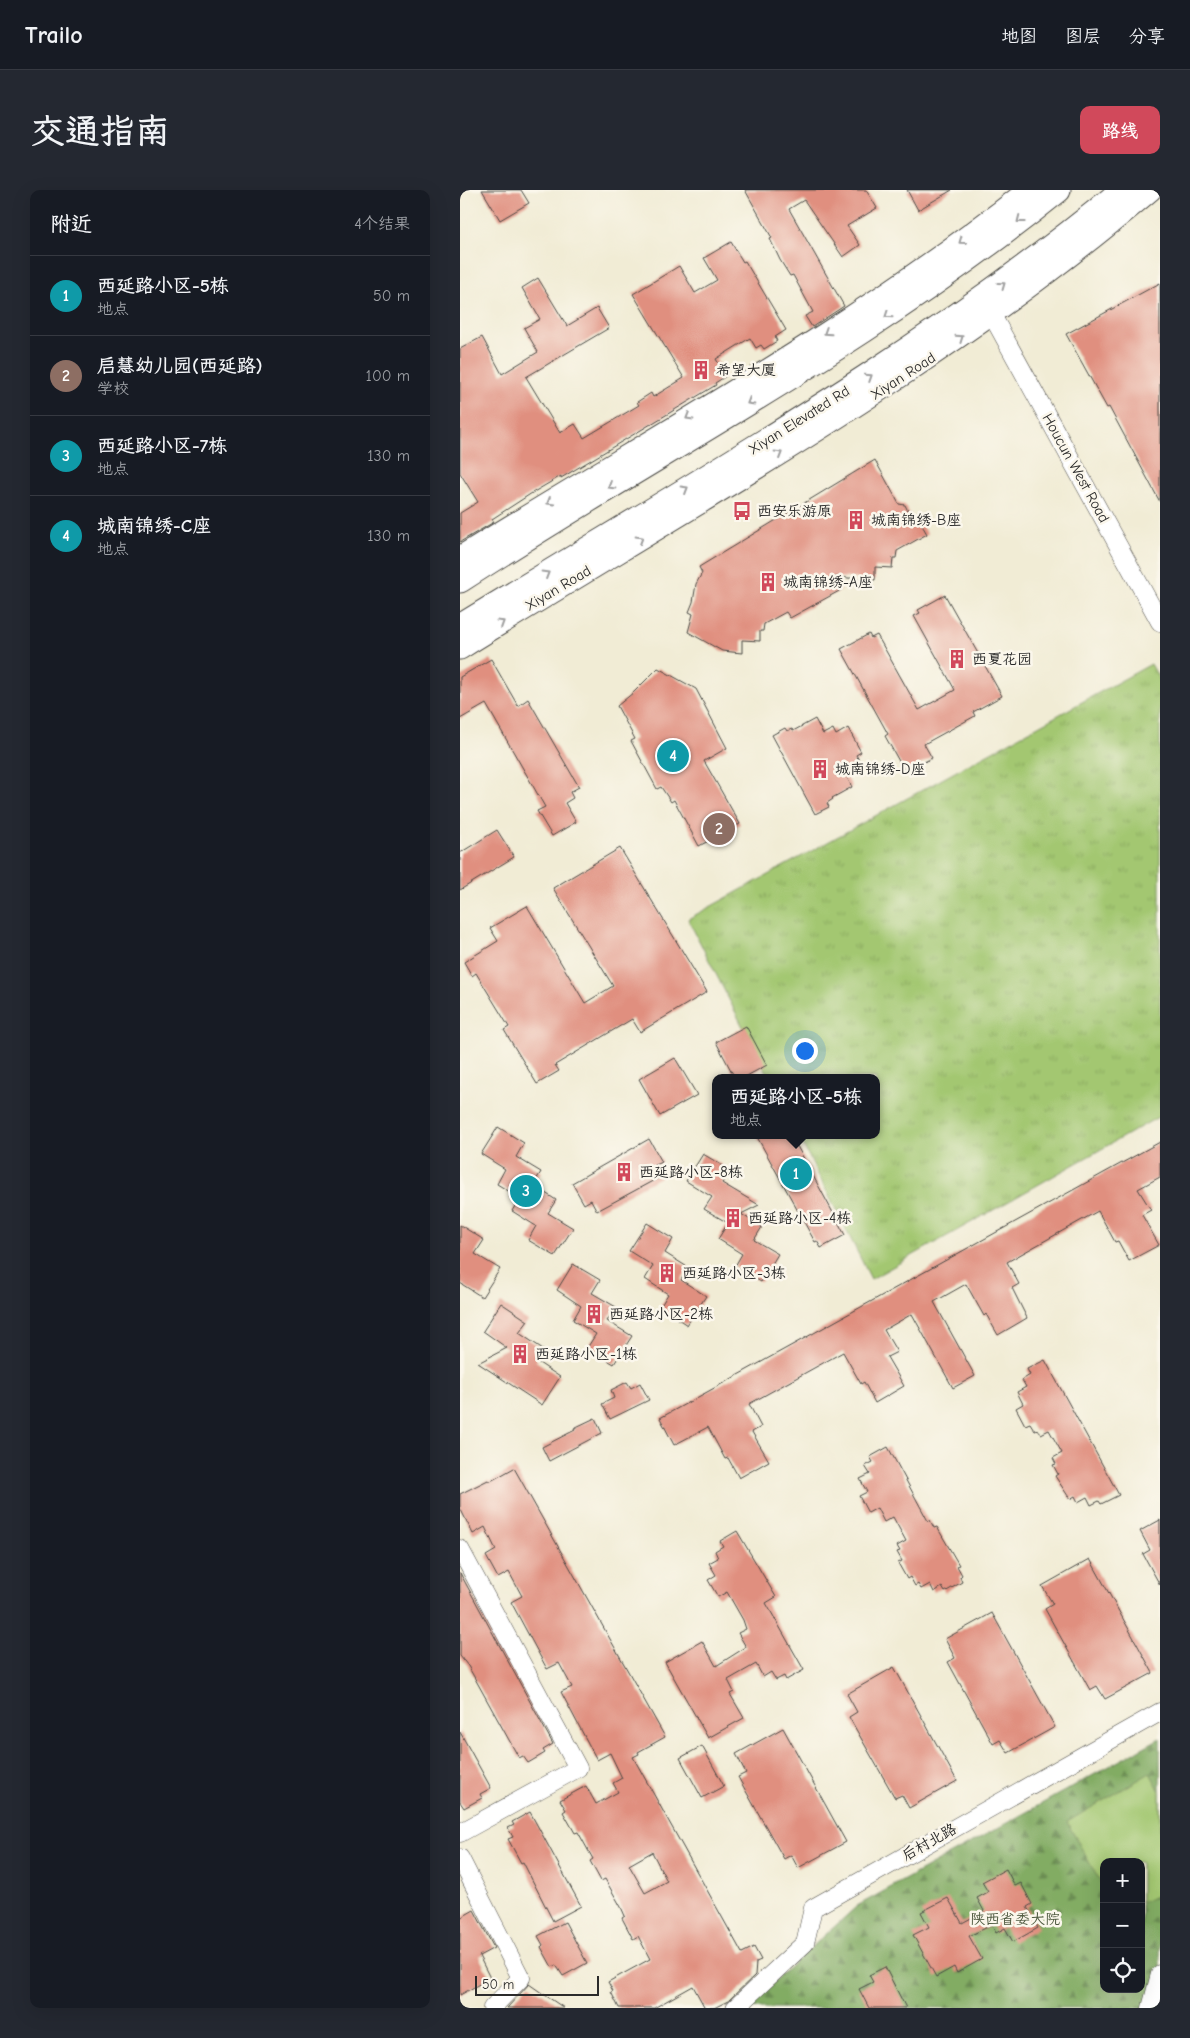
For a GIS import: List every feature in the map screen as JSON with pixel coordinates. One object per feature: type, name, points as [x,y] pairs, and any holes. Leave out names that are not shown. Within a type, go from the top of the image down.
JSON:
[{"type":"highway","points":[[460,580],[856,336],[952,271],[1058,190]]},
{"type":"highway","name":"Xiyan Elevated Rd","points":[[460,626],[870,376],[1014,276],[1123,190]]},
{"type":"main road","points":[[460,557],[815,340],[923,268],[1028,190]]},
{"type":"main road","name":"Xiyan Road","points":[[460,649],[857,406],[992,315],[1074,253],[1151,190]]},
{"type":"street","name":"Houcun West Road","points":[[992,315],[1160,622]]},
{"type":"street","points":[[460,1549],[578,1768],[460,1833]]},
{"type":"street","name":"后村北路","points":[[734,2008],[805,1943],[813,1908],[1160,1712]]},
{"type":"street","points":[[460,1858],[521,1978],[492,2008]]},
{"type":"street","points":[[1151,2008],[1160,1974]]},
{"type":"green space","points":[[1151,664],[1160,680],[1160,1116],[871,1279],[800,1139],[880,1139],[880,1074],[767,1074],[688,919]]},
{"type":"green space","name":"陕西省委大院","points":[[1160,1738],[1160,2008],[745,2008],[857,1906]]},
{"type":"green space","points":[[1150,1773],[1160,1791],[1160,1894],[1145,1901],[1145,1858],[1100,1858],[1100,1882],[1067,1822]]},
{"type":"building","points":[[482,190],[521,190],[529,203],[500,220]]},
{"type":"building","points":[[745,190],[866,190],[877,208],[847,226],[860,245],[843,257],[804,200],[789,209],[844,306],[812,327],[805,316],[813,312],[793,275],[790,276],[780,260],[770,239],[772,238]]},
{"type":"building","points":[[907,190],[952,190],[918,210]]},
{"type":"building","points":[[731,242],[743,262],[745,261],[786,330],[775,337],[777,341],[764,349],[761,345],[756,348],[750,338],[716,359],[726,376],[715,383],[716,385],[561,478],[561,476],[532,493],[492,519],[494,522],[460,542],[460,513],[478,502],[460,473],[460,349],[482,337],[502,374],[538,352],[524,328],[540,319],[522,288],[538,278],[567,326],[597,308],[609,328],[526,377],[560,433],[575,424],[584,438],[639,405],[637,402],[651,393],[653,397],[684,378],[633,294],[679,266],[695,293],[717,280],[704,258]]},
{"type":"building","points":[[1160,283],[1160,502],[1109,407],[1107,408],[1066,334]]},
{"type":"building","points":[[875,460],[899,504],[905,505],[914,523],[919,520],[927,534],[897,551],[896,558],[893,558],[892,568],[875,567],[875,580],[835,577],[841,590],[790,618],[786,612],[764,624],[763,631],[760,631],[760,641],[742,640],[742,653],[722,651],[688,632],[693,614],[689,612],[696,584],[702,573],[699,567]]},
{"type":"building","points":[[945,595],[1002,696],[973,712],[975,716],[924,744],[932,758],[905,772],[885,736],[888,734],[841,649],[869,634],[871,638],[877,635],[919,710],[955,690],[914,616],[920,613],[918,610]]},
{"type":"building","points":[[491,659],[518,706],[528,699],[579,787],[570,792],[573,798],[565,803],[576,822],[552,836],[537,811],[545,807],[486,704],[460,719],[460,677]]},
{"type":"building","points":[[658,668],[696,689],[727,748],[704,761],[740,824],[699,846],[674,800],[671,802],[661,787],[657,789],[631,741],[635,739],[617,706]]},
{"type":"building","name":"城南锦绣-D座","points":[[815,719],[823,734],[833,729],[836,735],[848,728],[861,752],[856,755],[859,760],[853,763],[854,766],[844,772],[852,787],[832,798],[827,803],[829,807],[815,814],[772,735],[785,728],[787,731],[792,729],[793,731]]},
{"type":"building","points":[[497,830],[514,857],[460,890],[460,853]]},
{"type":"building","points":[[620,848],[707,992],[640,1032],[632,1019],[555,1065],[559,1071],[537,1084],[504,1030],[509,1027],[476,973],[472,976],[464,962],[498,941],[490,928],[527,906],[585,1003],[613,986],[553,888]]},
{"type":"building","points":[[746,1026],[767,1065],[750,1074],[733,1074],[716,1042]]},
{"type":"building","points":[[675,1058],[697,1095],[660,1116],[639,1079]]},
{"type":"building","points":[[498,1127],[524,1143],[516,1157],[541,1172],[533,1185],[556,1200],[548,1213],[573,1228],[555,1256],[528,1240],[536,1226],[512,1211],[520,1198],[497,1184],[505,1169],[481,1154]]},
{"type":"building","name":"西延路小区-8栋","points":[[649,1139],[662,1162],[654,1166],[660,1177],[597,1211],[591,1200],[584,1204],[572,1183]]},
{"type":"building","points":[[758,1139],[793,1139],[845,1235],[821,1248],[817,1241],[815,1242]]},
{"type":"building","points":[[1160,1142],[1160,1177],[1138,1189],[1151,1210],[1142,1215],[1159,1245],[1129,1261],[1118,1241],[1115,1242],[1098,1211],[1007,1262],[1019,1284],[1012,1288],[1027,1318],[998,1335],[986,1314],[984,1316],[966,1284],[934,1302],[975,1376],[953,1388],[912,1314],[884,1330],[897,1352],[887,1357],[904,1386],[875,1403],[864,1382],[861,1384],[843,1352],[749,1404],[761,1427],[752,1432],[769,1461],[739,1478],[728,1458],[725,1459],[708,1427],[674,1445],[660,1418]]},
{"type":"building","name":"西延路小区-4栋","points":[[703,1154],[730,1170],[722,1183],[759,1205],[741,1214],[762,1227],[754,1240],[778,1254],[761,1282],[735,1266],[742,1254],[718,1239],[728,1223],[704,1209],[712,1197],[686,1181]]},
{"type":"building","name":"西延路小区-3栋","points":[[647,1223],[673,1239],[665,1253],[689,1268],[681,1280],[706,1296],[687,1325],[660,1307],[668,1294],[645,1279],[653,1266],[629,1251]]},
{"type":"building","points":[[460,1225],[484,1240],[475,1254],[500,1269],[482,1297],[460,1283]]},
{"type":"building","name":"西延路小区-2栋","points":[[573,1264],[600,1280],[592,1293],[616,1307],[607,1321],[632,1336],[614,1364],[587,1348],[596,1334],[573,1320],[581,1306],[557,1290]]},
{"type":"building","name":"西延路小区-1栋","points":[[501,1303],[528,1321],[519,1333],[543,1349],[536,1361],[560,1377],[542,1405],[478,1363],[507,1348],[483,1331]]},
{"type":"building","points":[[1045,1360],[1119,1495],[1101,1504],[1099,1501],[1091,1505],[1087,1497],[1078,1502],[1075,1496],[1070,1499],[1055,1476],[1058,1474],[1053,1465],[1056,1464],[1053,1458],[1062,1453],[1049,1430],[1041,1434],[1038,1430],[1035,1431],[1030,1423],[1025,1425],[1016,1408],[1023,1404],[1017,1392],[1026,1387],[1022,1380],[1030,1375],[1027,1369]]},
{"type":"building","points":[[627,1382],[631,1388],[640,1383],[649,1400],[610,1419],[602,1404],[614,1398],[611,1390]]},
{"type":"building","points":[[595,1418],[602,1433],[549,1461],[542,1447]]},
{"type":"building","points":[[888,1447],[928,1521],[930,1520],[934,1528],[937,1527],[959,1565],[957,1566],[962,1575],[960,1577],[962,1582],[945,1592],[942,1587],[934,1592],[930,1584],[921,1589],[918,1584],[915,1586],[910,1577],[907,1579],[898,1563],[902,1561],[897,1552],[900,1551],[897,1546],[906,1541],[893,1517],[884,1522],[877,1508],[868,1513],[859,1496],[867,1492],[860,1479],[870,1474],[865,1466],[873,1462],[870,1457]]},
{"type":"building","points":[[514,1468],[665,1737],[638,1752],[639,1754],[633,1757],[742,1953],[754,1947],[761,1960],[756,1962],[755,1975],[728,2001],[714,2008],[705,2008],[693,1986],[654,2008],[619,2008],[611,1992],[613,1991],[608,1982],[650,1959],[638,1936],[633,1939],[622,1918],[625,1916],[621,1907],[605,1879],[601,1881],[590,1861],[593,1859],[578,1832],[575,1833],[563,1812],[566,1810],[560,1800],[586,1786],[596,1804],[618,1792],[613,1783],[622,1778],[610,1753],[597,1760],[561,1692],[572,1687],[559,1663],[547,1669],[511,1602],[522,1596],[509,1572],[498,1578],[486,1556],[496,1550],[485,1527],[473,1534],[460,1508],[460,1494],[488,1480],[489,1482]],"holes":[[[652,1852],[667,1881],[645,1893],[629,1865]]]},
{"type":"building","points":[[1160,1520],[1160,1585],[1143,1554],[1150,1550],[1140,1531]]},
{"type":"building","points":[[737,1531],[776,1597],[766,1603],[804,1670],[786,1680],[784,1676],[776,1680],[771,1672],[763,1677],[756,1664],[728,1680],[734,1692],[730,1694],[744,1718],[708,1738],[665,1662],[702,1641],[716,1666],[746,1647],[738,1633],[746,1629],[743,1620],[727,1592],[718,1597],[708,1580],[716,1575],[709,1563],[718,1558],[715,1551],[723,1546],[720,1541]]},
{"type":"building","points":[[1090,1559],[1153,1673],[1105,1699],[1097,1686],[1090,1690],[1045,1609],[1053,1604],[1042,1586]]},
{"type":"building","points":[[460,1573],[553,1744],[543,1750],[545,1753],[528,1763],[523,1756],[519,1758],[468,1666],[460,1656]]},
{"type":"building","points":[[992,1613],[1055,1727],[1008,1753],[1000,1740],[993,1744],[948,1662],[955,1658],[945,1639]]},
{"type":"building","points":[[894,1667],[957,1781],[909,1808],[902,1795],[895,1798],[849,1717],[857,1712],[847,1694]]},
{"type":"building","points":[[783,1728],[846,1842],[798,1868],[791,1855],[784,1859],[738,1777],[746,1773],[736,1754]]},
{"type":"building","points":[[460,1732],[491,1788],[480,1794],[482,1798],[464,1808],[460,1802]]},
{"type":"building","points":[[702,1746],[724,1786],[702,1798],[680,1758]]},
{"type":"building","points":[[530,1812],[581,1906],[553,1921],[523,1862],[521,1863],[508,1839],[513,1837],[508,1828],[514,1825],[512,1822]]},
{"type":"building","points":[[1006,1869],[1015,1886],[1021,1883],[1032,1904],[1027,1907],[1038,1928],[1013,1942],[1005,1928],[996,1933],[992,1925],[969,1936],[982,1959],[957,1973],[954,1967],[936,1977],[913,1935],[929,1927],[921,1912],[948,1898],[962,1923],[984,1911],[977,1898],[988,1892],[982,1882]]},
{"type":"building","points":[[474,1910],[494,1948],[479,1956],[490,1978],[460,1995],[460,1918]]},
{"type":"building","points":[[565,1922],[587,1963],[563,1976],[556,1965],[552,1967],[541,1947],[543,1945],[538,1936]]},
{"type":"building","points":[[885,1967],[906,2008],[869,2008],[859,1989],[873,1982],[869,1975]]},
{"type":"building","points":[[529,1984],[539,1991],[564,2008],[507,2008]]},
{"type":"place","name":"希望大厦","points":[[701,370]]},
{"type":"place","name":"西安乐游原","points":[[742,511]]},
{"type":"place","name":"城南锦绣-B座","points":[[856,520]]},
{"type":"place","name":"城南锦绣-A座","points":[[768,582]]},
{"type":"place","name":"西夏花园","points":[[957,659]]},
{"type":"place","name":"城南锦绣-C座","points":[[673,756]]},
{"type":"place","name":"城南锦绣-D座","points":[[820,769]]},
{"type":"place","name":"启慧幼儿园(西延路)","points":[[719,829]]},
{"type":"place","name":"西延路小区-8栋","points":[[624,1172]]},
{"type":"place","name":"西延路小区-5栋","points":[[796,1174]]},
{"type":"place","name":"西延路小区-7栋","points":[[526,1191]]},
{"type":"place","name":"西延路小区-4栋","points":[[733,1218]]},
{"type":"place","name":"西延路小区-3栋","points":[[667,1273]]},
{"type":"place","name":"西延路小区-2栋","points":[[594,1314]]},
{"type":"place","name":"西延路小区-1栋","points":[[520,1354]]}]
